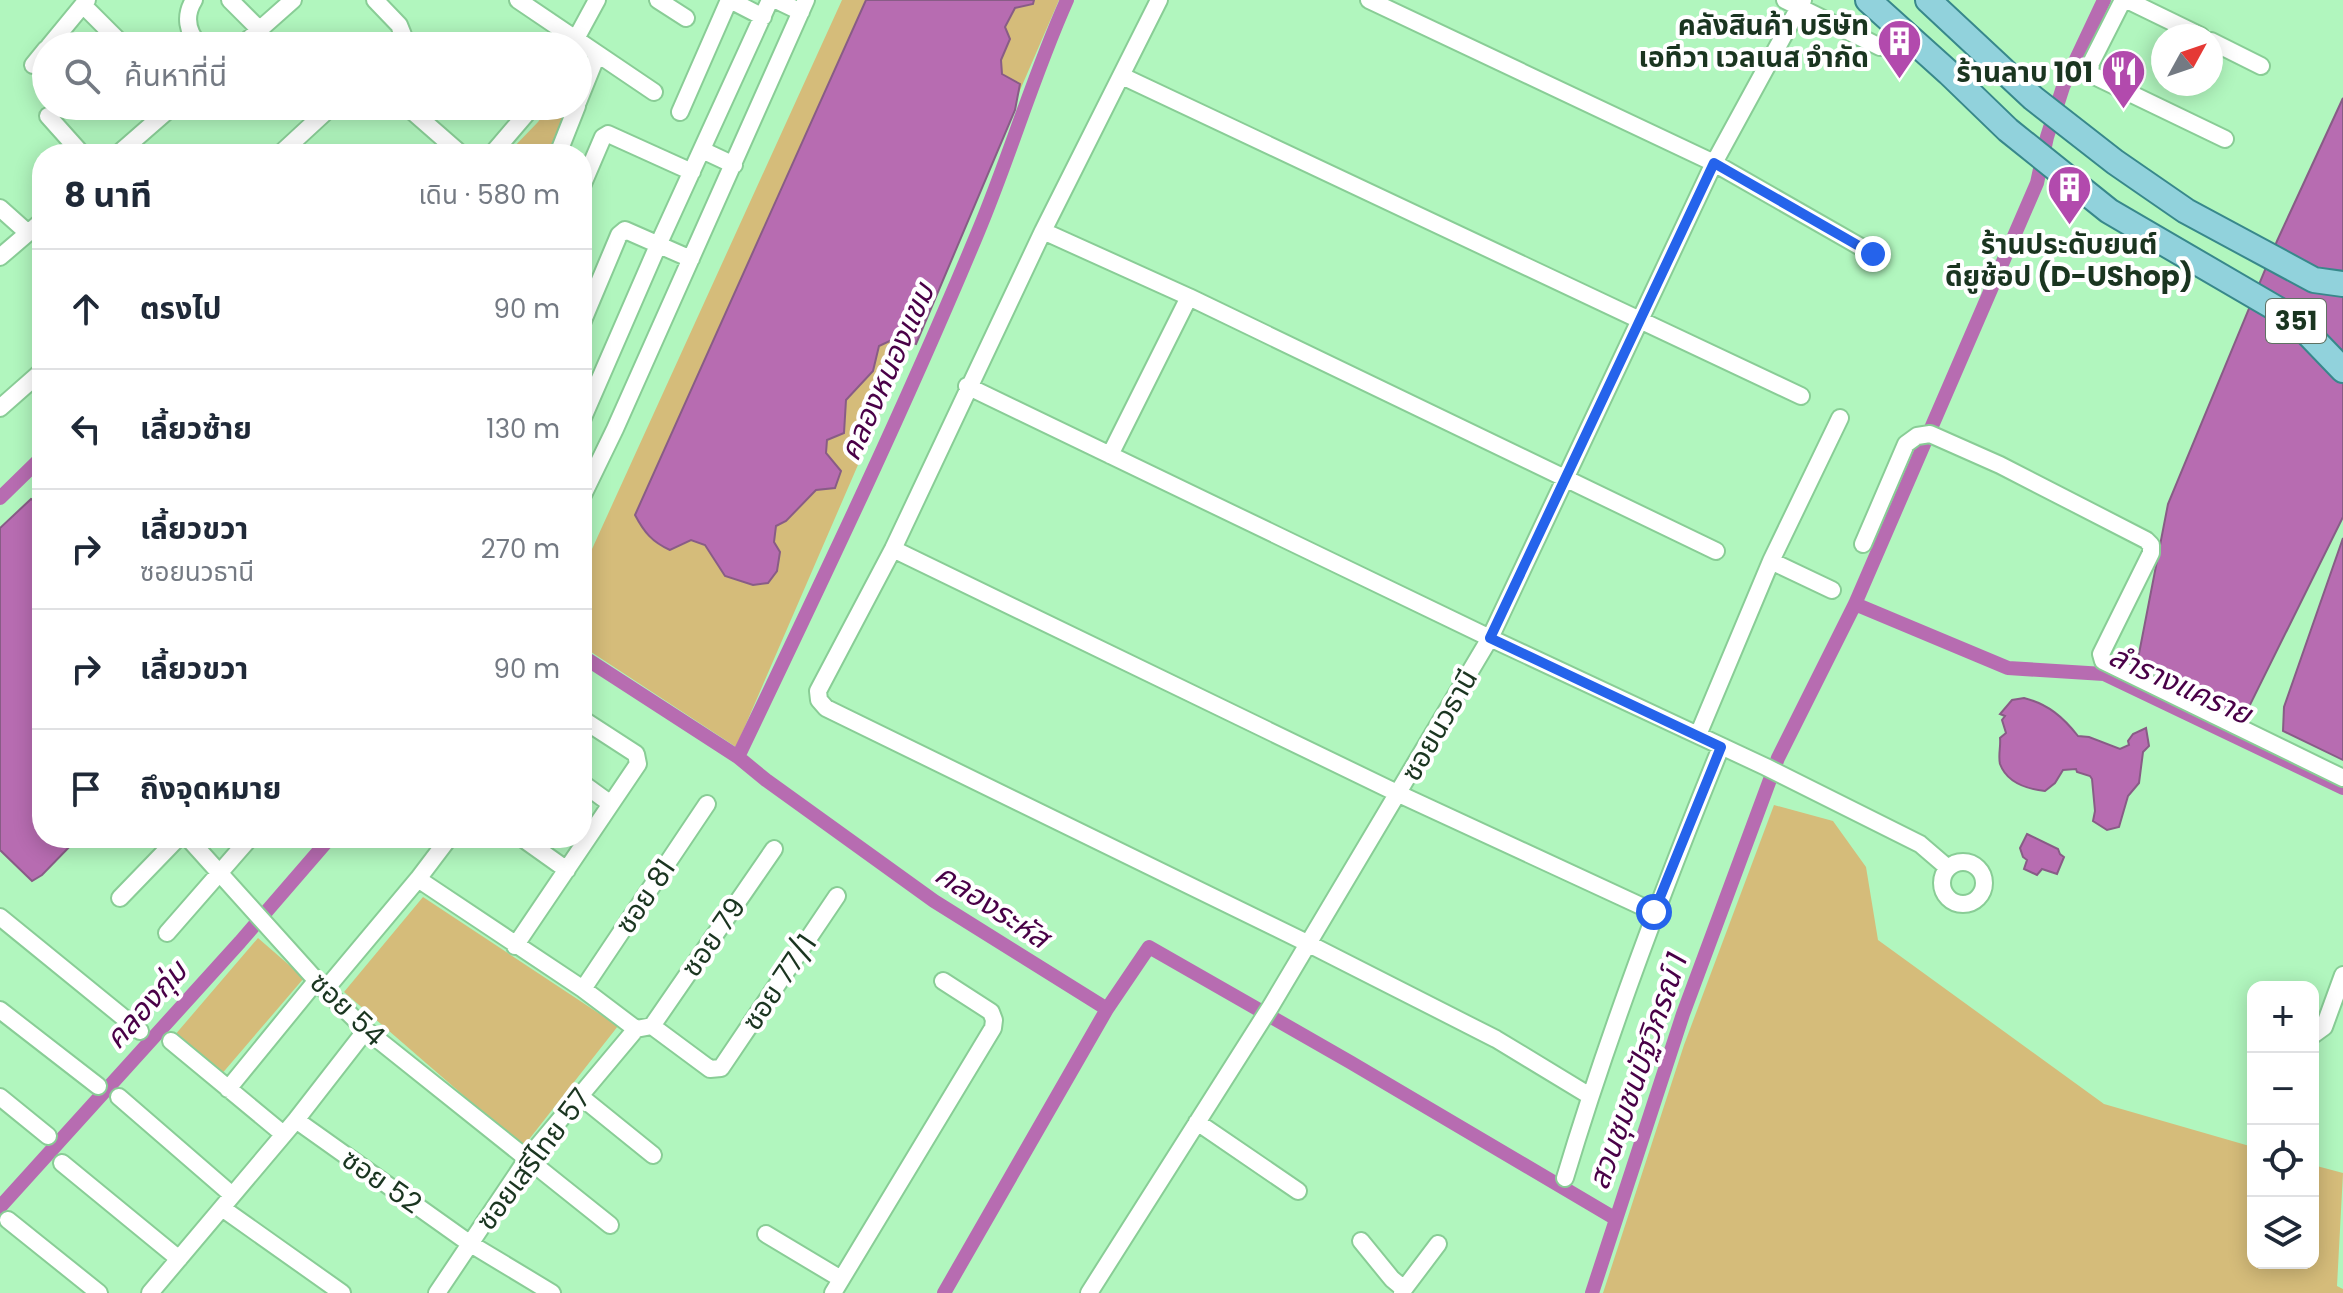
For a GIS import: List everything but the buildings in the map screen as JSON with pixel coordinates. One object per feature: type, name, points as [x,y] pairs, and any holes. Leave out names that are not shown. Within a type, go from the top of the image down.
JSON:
[{"type":"main road","name":"351","points":[[1868,0],[2008,130],[2109,211],[2294,319],[2343,370]]},
{"type":"main road","name":"351","points":[[1928,0],[2053,116],[2186,211],[2314,280],[2343,284]]},
{"type":"main road","points":[[2053,116],[2091,158],[2196,234],[2191,247],[2181,250],[2169,248]]},
{"type":"street","points":[[190,32],[188,14],[194,0]]},
{"type":"street","points":[[230,0],[260,30]]},
{"type":"street","points":[[258,32],[293,0]]},
{"type":"street","points":[[375,0],[402,32]]},
{"type":"street","points":[[518,0],[560,32]]},
{"type":"street","points":[[580,32],[597,0]]},
{"type":"street","points":[[658,0],[686,18]]},
{"type":"street","points":[[680,112],[730,0],[763,17]]},
{"type":"street","points":[[592,397],[763,17],[773,0],[803,6],[592,475]]},
{"type":"street","points":[[1159,0],[967,386],[893,549],[818,691],[819,700],[826,708],[1496,1039],[1590,1096]]},
{"type":"street","points":[[1369,0],[1714,163],[1873,254]]},
{"type":"street","points":[[2176,24],[2125,0],[2091,63],[2090,74],[2225,139]]},
{"type":"street","points":[[1796,2],[1880,47]]},
{"type":"street","name":"ซอยนวธานี","points":[[1089,1293],[1267,1012],[1490,638],[1566,481],[1639,318],[1796,2]]},
{"type":"street","points":[[61,32],[85,3],[111,32]]},
{"type":"street","points":[[2223,47],[2261,66]]},
{"type":"street","points":[[592,52],[654,92]]},
{"type":"street","points":[[592,67],[597,55]]},
{"type":"street","points":[[1122,76],[1801,396]]},
{"type":"street","points":[[52,120],[73,144]]},
{"type":"street","points":[[129,144],[157,120]]},
{"type":"street","points":[[291,144],[317,120]]},
{"type":"street","points":[[422,120],[450,144]]},
{"type":"street","points":[[500,144],[520,120]]},
{"type":"street","points":[[562,144],[571,120]]},
{"type":"street","points":[[592,163],[603,137],[608,134],[692,172]]},
{"type":"street","points":[[702,150],[734,165]]},
{"type":"street","points":[[0,208],[28,233]]},
{"type":"street","points":[[0,257],[32,230]]},
{"type":"street","points":[[592,299],[619,235],[625,230],[691,259]]},
{"type":"street","points":[[1043,231],[1189,297],[1716,551]]},
{"type":"street","points":[[1110,455],[1189,297]]},
{"type":"street","points":[[0,408],[32,380]]},
{"type":"street","points":[[967,386],[1772,770],[1920,844],[1948,868]]},
{"type":"street","points":[[1698,735],[1771,561],[1840,418]]},
{"type":"street","points":[[1863,544],[1906,444],[1917,436],[1926,435],[2000,465],[2151,545],[2151,553],[2101,654],[2103,661],[2343,778]]},
{"type":"street","points":[[893,549],[1399,794],[1654,912]]},
{"type":"street","points":[[1771,561],[1832,590]]},
{"type":"street","points":[[592,725],[636,754],[638,764],[592,832]]},
{"type":"street","points":[[1565,1178],[1654,912],[1721,747]]},
{"type":"street","points":[[592,790],[611,804]]},
{"type":"street","name":"ซอย 81","points":[[583,989],[707,804]]},
{"type":"street","points":[[120,898],[168,848]]},
{"type":"street","name":"ซอย 54","points":[[197,848],[366,1030],[610,1225]]},
{"type":"street","points":[[167,933],[241,848]]},
{"type":"street","points":[[228,1089],[418,879],[441,848]]},
{"type":"street","points":[[536,848],[567,870]]},
{"type":"street","points":[[515,946],[582,848]]},
{"type":"street","name":"ซอย 79","points":[[644,1027],[774,849]]},
{"type":"street","points":[[418,879],[515,946],[644,1027]]},
{"type":"street","name":"ซอย 77/1","points":[[644,1027],[710,1069],[721,1068],[837,896]]},
{"type":"street","points":[[0,916],[140,1031]]},
{"type":"street","points":[[2319,1031],[2324,1027],[2343,975]]},
{"type":"street","points":[[766,1234],[837,1286],[993,1028],[991,1012],[943,981]]},
{"type":"street","points":[[0,1010],[98,1086]]},
{"type":"street","name":"ซอยเสรีไทย 57","points":[[437,1293],[527,1159],[644,1027]]},
{"type":"street","points":[[150,1293],[296,1120],[366,1030]]},
{"type":"street","points":[[171,1041],[282,1133]]},
{"type":"street","points":[[580,1096],[653,1155]]},
{"type":"street","points":[[0,1097],[48,1136]]},
{"type":"street","points":[[119,1097],[226,1201],[342,1293]]},
{"type":"street","name":"ซอย 52","points":[[296,1120],[469,1243],[552,1293]]},
{"type":"street","points":[[1197,1122],[1298,1191]]},
{"type":"street","points":[[62,1163],[179,1259]]},
{"type":"street","points":[[8,1220],[99,1293]]},
{"type":"street","points":[[1361,1241],[1403,1291],[1438,1244]]},
{"type":"shaded area","points":[[842,0],[1059,0],[736,747],[592,653],[592,549]]},
{"type":"shaded area","points":[[565,120],[557,144],[517,144],[538,122]]},
{"type":"shaded area","points":[[1774,805],[1833,821],[1866,867],[1878,940],[2104,1104],[2247,1145],[2247,1269],[2319,1269],[2319,1167],[2343,1173],[2337,1286],[2343,1289],[2343,1293],[1603,1293],[1684,1045]]},
{"type":"shaded area","points":[[423,897],[618,1026],[523,1147],[344,992]]},
{"type":"shaded area","points":[[258,938],[304,978],[220,1076],[174,1036]]},
{"type":"water","points":[[866,0],[1034,0],[1033,4],[1015,8],[1005,27],[1010,39],[1001,60],[1002,74],[1020,84],[1015,110],[916,344],[896,338],[879,346],[873,371],[846,400],[844,433],[827,440],[826,453],[841,471],[835,488],[816,490],[786,521],[776,526],[774,542],[780,552],[777,571],[768,583],[753,585],[725,576],[705,545],[691,540],[670,550],[658,544],[635,515]]},
{"type":"water","points":[[2343,98],[2343,517],[2243,719],[2137,664],[2168,504],[2277,241]]},
{"type":"water","points":[[32,500],[32,848],[68,848],[32,881],[0,850],[0,528]]},
{"type":"water","points":[[2343,538],[2343,760],[2283,731],[2284,707]]},
{"type":"water","points":[[2024,698],[2054,712],[2078,736],[2120,749],[2129,745],[2133,734],[2146,728],[2149,746],[2143,752],[2139,783],[2128,796],[2119,827],[2107,830],[2093,821],[2092,779],[2076,769],[2063,770],[2045,791],[2018,784],[2003,771],[1999,761],[2000,738],[2006,733],[2002,720],[2005,716],[2000,714],[2012,700]]},
{"type":"water","points":[[2027,834],[2058,849],[2064,857],[2057,874],[2042,869],[2037,875],[2024,869],[2027,860],[2020,848]]},
{"type":"waterway","name":"คลองหนองแขม","points":[[738,757],[950,299],[1067,0]]},
{"type":"waterway","name":"สวนชุมชนปัฐวิกรณ์ 1","points":[[1592,1293],[1683,1014],[1778,758],[1855,604],[2037,183],[2063,87],[2104,0]]},
{"type":"waterway","points":[[0,498],[32,467]]},
{"type":"waterway","name":"ลำรางแคราย","points":[[1855,604],[2008,668],[2104,674],[2343,788]]},
{"type":"waterway","name":"คลองระหัส","points":[[592,662],[738,757],[934,901],[1107,1009],[944,1293]]},
{"type":"waterway","name":"คลองกุ่ม","points":[[0,1207],[321,848]]},
{"type":"waterway","points":[[1107,1009],[1149,947],[1616,1219]]},
{"type":"place","name":"คลังสินค้า บริษัท เอทีวา เวลเนส จำกัด","points":[[1900,80]]},
{"type":"place","name":"ร้านลาบ 101","points":[[2124,111]]},
{"type":"place","name":"ร้านประดับยนต์ ดียูช้อป (D-UShop)","points":[[2069,226]]},
{"type":"route","points":[[1654,912],[1721,747],[1490,638],[1714,163],[1873,254]]}]
